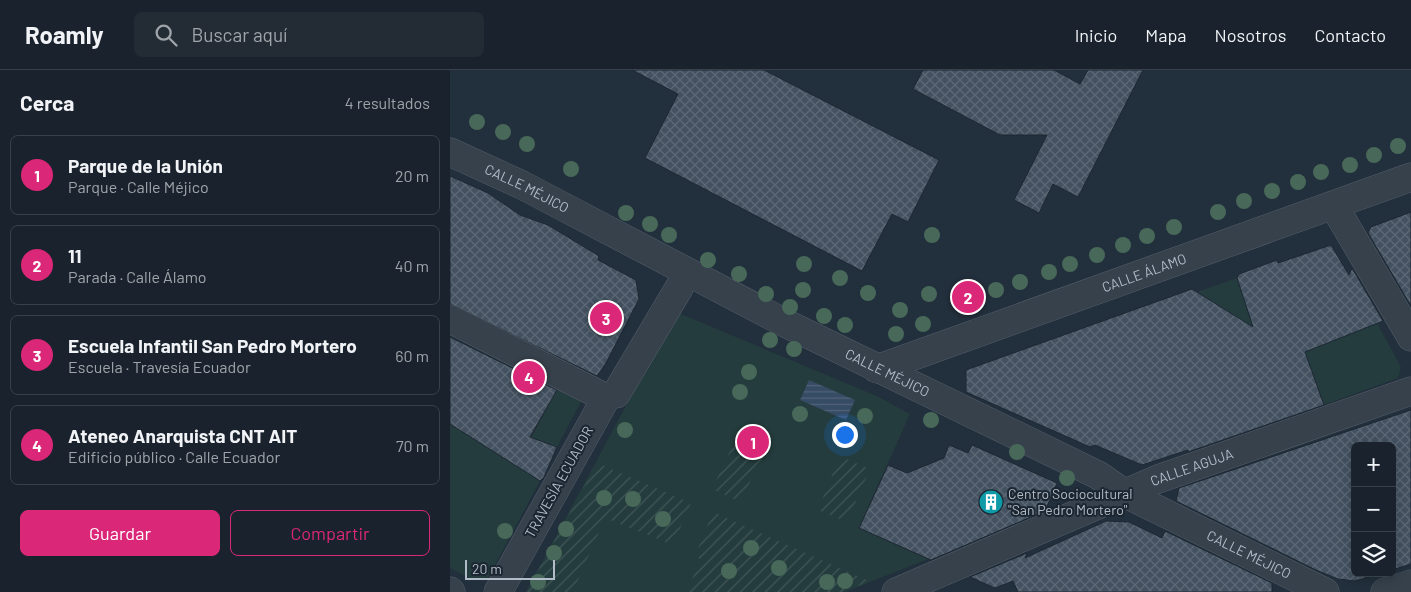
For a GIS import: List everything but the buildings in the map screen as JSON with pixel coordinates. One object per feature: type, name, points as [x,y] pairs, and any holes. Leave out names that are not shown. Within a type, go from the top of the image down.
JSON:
[{"type":"street","name":"CALLE MÉJICO","points":[[450,152],[531,189],[785,324],[1098,475],[1124,493],[1325,592]]},
{"type":"street","name":"CALLE ÁLAMO","points":[[877,369],[1411,177]]},
{"type":"street","points":[[1334,206],[1411,337]]},
{"type":"street","name":"TRAVESÍA ECUADOR","points":[[498,592],[611,396],[680,288]]},
{"type":"street","points":[[450,319],[611,396]]},
{"type":"street","name":"CALLE AGUJA","points":[[896,592],[1124,493],[1411,391]]},
{"type":"street","points":[[1385,592],[1411,584]]},
{"type":"green space","points":[[1237,278],[1259,347],[1197,292]]},
{"type":"green space","points":[[681,314],[877,396],[910,414],[859,528],[928,559],[845,592],[526,592],[673,318]]},
{"type":"green space","points":[[1377,323],[1401,367],[1398,378],[1324,405],[1305,352]]},
{"type":"green space","points":[[557,389],[581,402],[557,447],[531,438]]},
{"type":"green space","points":[[450,424],[540,481],[488,578],[471,579],[450,568]]},
{"type":"green space","points":[[738,434],[767,448],[740,502],[712,489]]},
{"type":"green space","points":[[840,456],[870,469],[847,522],[818,510]]},
{"type":"green space","points":[[597,463],[691,503],[673,545],[605,518],[573,592],[526,592]]},
{"type":"green space","points":[[713,512],[869,581],[845,592],[687,592],[700,559],[695,556]]},
{"type":"water","points":[[809,380],[855,400],[846,420],[800,400]]},
{"type":"place","name":"11","points":[[968,297]]},
{"type":"place","name":"Escuela Infantil San Pedro Mortero","points":[[606,318]]},
{"type":"place","name":"Ateneo Anarquista CNT AIT","points":[[529,377]]},
{"type":"place","name":"Parque de la Unión","points":[[753,442]]},
{"type":"place","name":"Centro Sociocultural \"San Pedro Mortero\"","points":[[991,502]]}]
